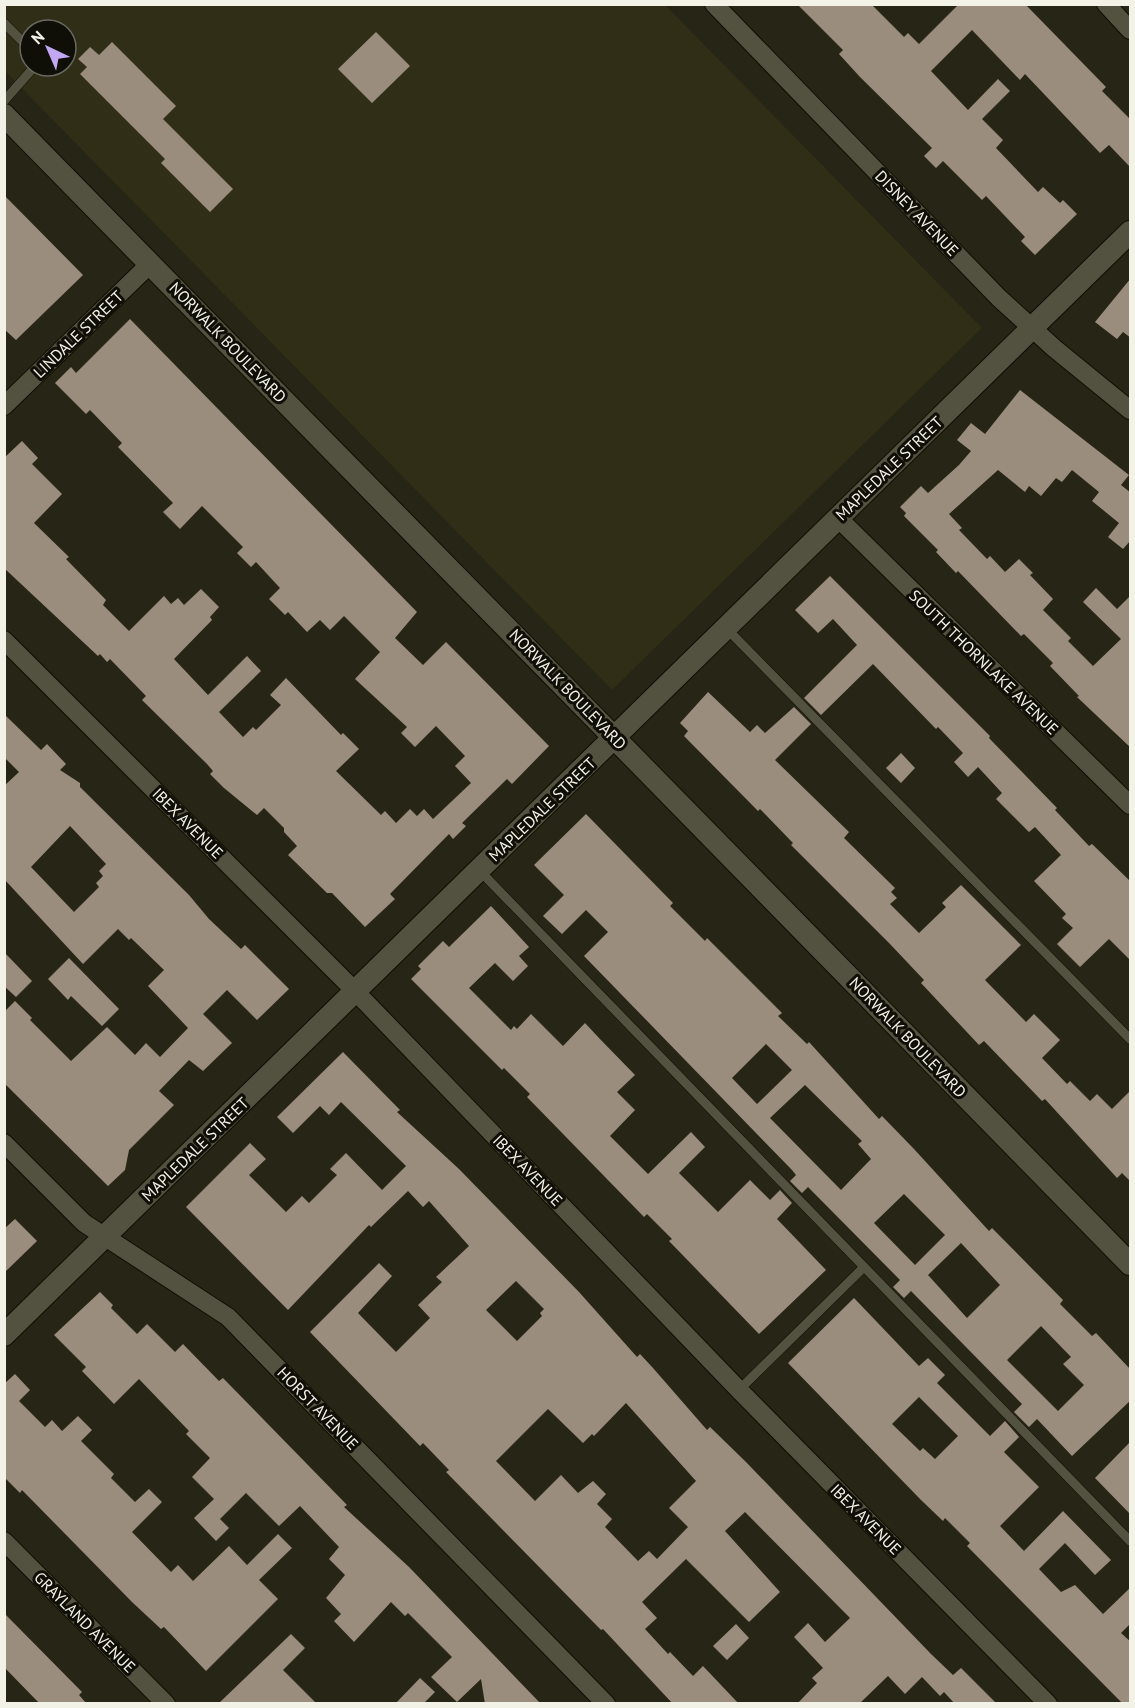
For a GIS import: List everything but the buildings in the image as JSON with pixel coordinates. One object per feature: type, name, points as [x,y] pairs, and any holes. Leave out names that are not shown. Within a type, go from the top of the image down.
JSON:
[{"type":"street","name":"DISNEY AVENUE","points":[[714,4],[1031,329],[1131,411]]},
{"type":"street","points":[[1106,4],[1131,30]]},
{"type":"street","name":"NORWALK BOULEVARD","points":[[4,115],[1131,1264]]},
{"type":"street","name":"MAPLEDALE STREET","points":[[4,1335],[1131,232]]},
{"type":"street","name":"LINDALE STREET","points":[[4,406],[151,263]]},
{"type":"street","name":"SOUTH THORNLAKE AVENUE","points":[[838,518],[1131,805]]},
{"type":"street","name":"IBEX AVENUE","points":[[4,639],[355,991],[739,1389],[1048,1704]]},
{"type":"street","name":"HORST AVENUE","points":[[4,1143],[68,1209],[105,1237],[228,1317],[606,1704]]},
{"type":"street","name":"GRAYLAND AVENUE","points":[[4,1540],[166,1704]]},
{"type":"lane","points":[[4,23],[18,37]]},
{"type":"lane","points":[[4,101],[24,78]]},
{"type":"lane","points":[[726,628],[1131,1039]]},
{"type":"lane","points":[[479,870],[1131,1541]]},
{"type":"lane","points":[[739,1389],[864,1267]]},
{"type":"shaded area","points":[[4,5],[665,5],[982,328],[612,690],[5,71]]}]
